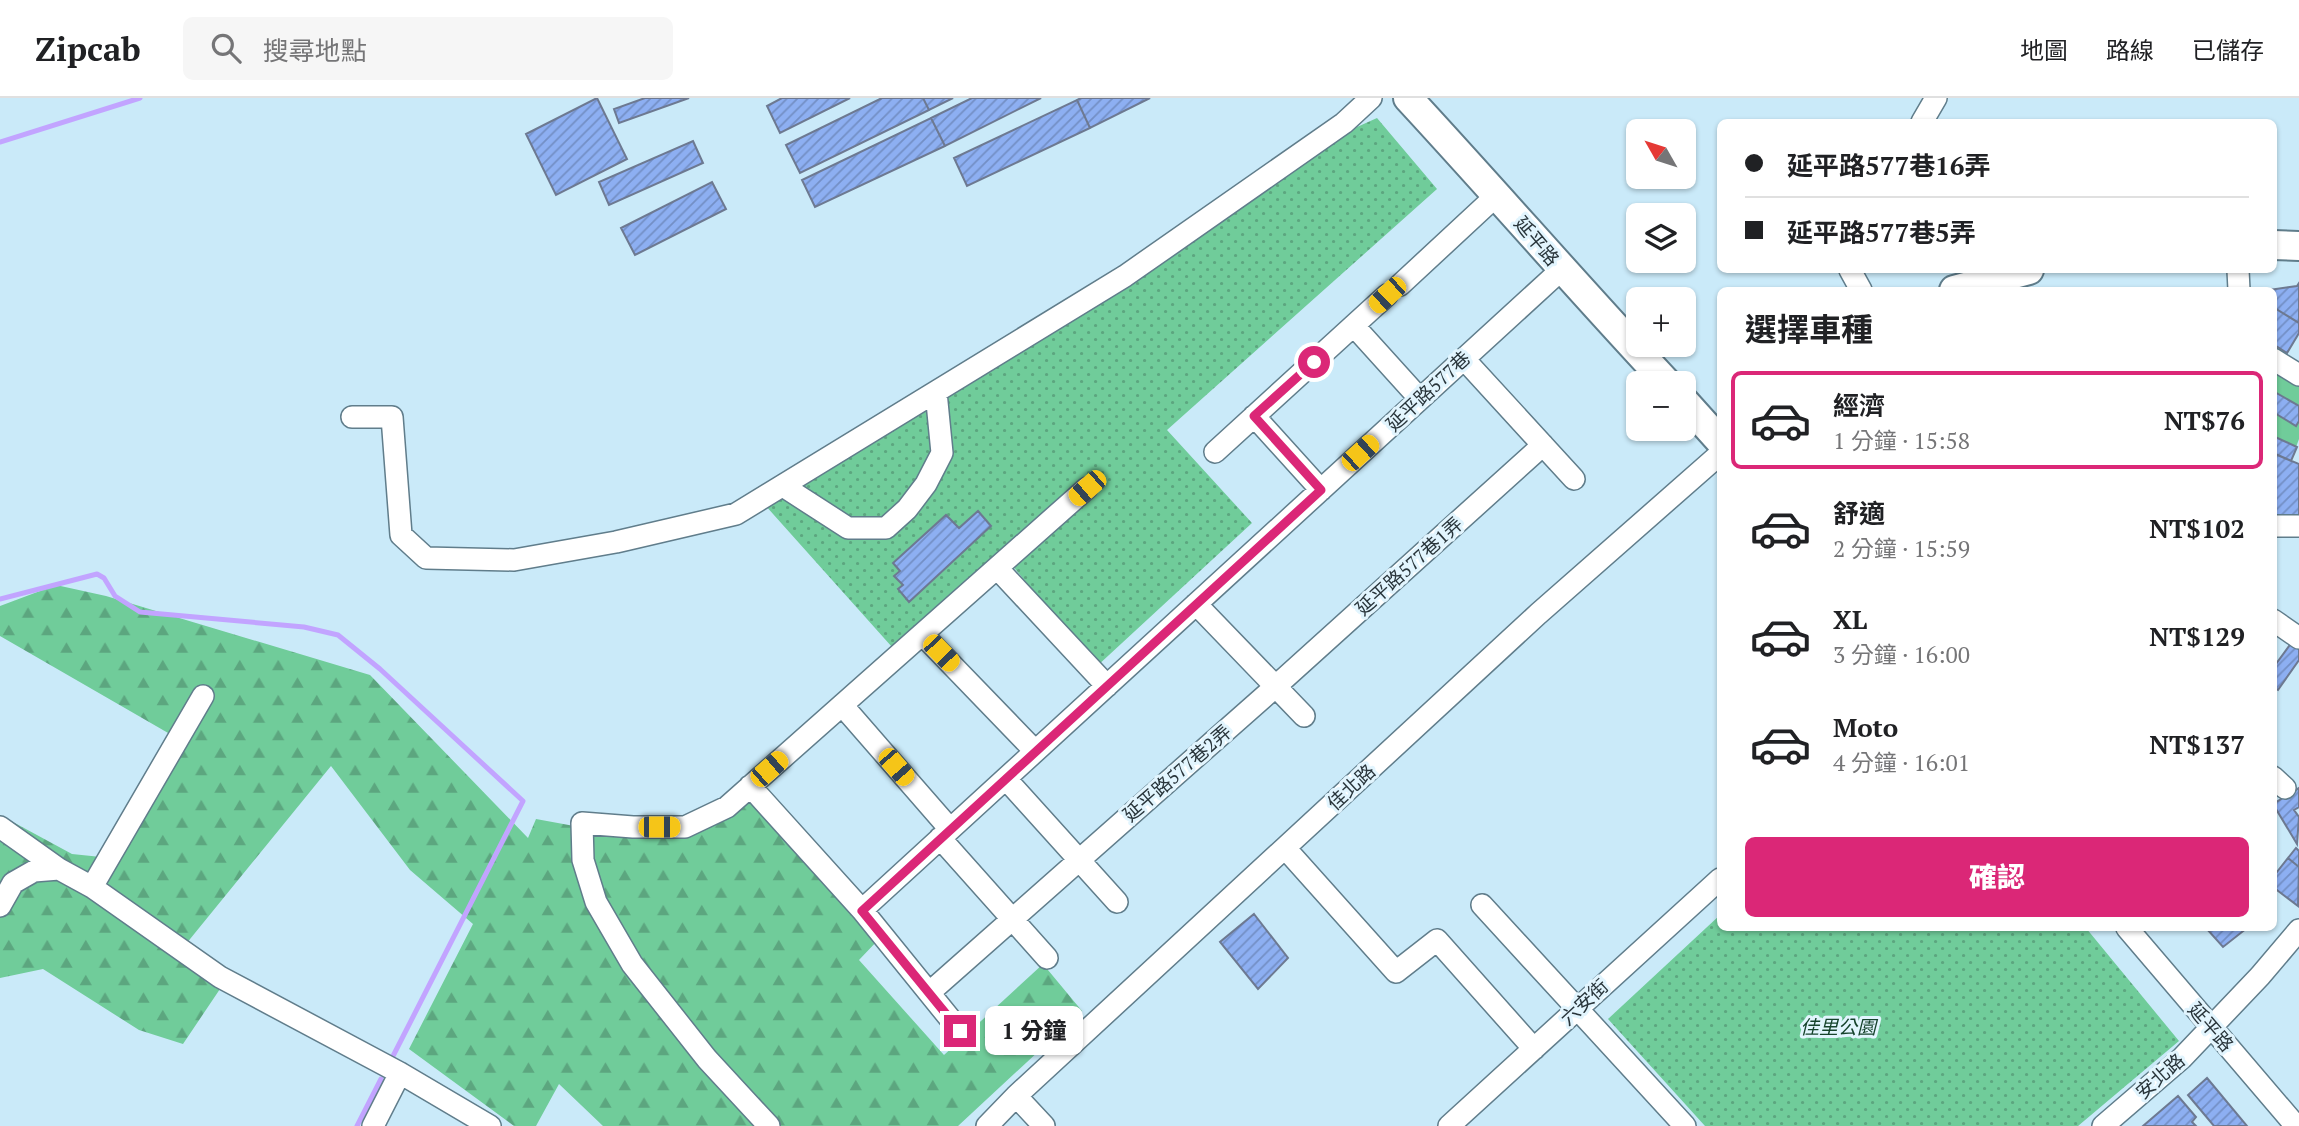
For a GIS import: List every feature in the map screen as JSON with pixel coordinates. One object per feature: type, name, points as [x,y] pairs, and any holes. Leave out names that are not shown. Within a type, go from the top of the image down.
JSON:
[{"type":"main road","name":"延平路","points":[[1408,98],[1497,194],[1561,270],[1656,371]]},
{"type":"main road","points":[[2277,245],[2299,246]]},
{"type":"main road","points":[[1971,287],[2026,277]]},
{"type":"main road","points":[[1696,414],[1717,438]]},
{"type":"street","points":[[352,417],[392,417],[401,535],[426,558],[514,560],[616,542],[736,514],[1125,276],[1344,123],[1371,98]]},
{"type":"street","points":[[1924,119],[1936,98]]},
{"type":"street","points":[[1215,452],[1497,194]]},
{"type":"street","name":"延平路577巷","points":[[862,911],[1561,270]]},
{"type":"street","points":[[1354,326],[1420,399]]},
{"type":"street","points":[[1464,359],[1574,479]]},
{"type":"street","points":[[2277,361],[2299,375]]},
{"type":"street","points":[[783,486],[848,528],[886,528],[907,509],[942,453],[936,392]]},
{"type":"street","points":[[1254,416],[1321,490]]},
{"type":"street","name":"延平路577巷1弄","points":[[1275,687],[1543,445]]},
{"type":"street","name":"佳北路","points":[[987,1126],[1016,1096],[1538,614],[1717,457]]},
{"type":"street","points":[[769,1126],[707,1059],[632,964],[596,902],[583,860],[582,823],[685,827],[727,807],[1087,488]]},
{"type":"street","points":[[2277,526],[2299,526]]},
{"type":"street","points":[[996,568],[1107,685]]},
{"type":"street","points":[[1196,604],[1304,716]]},
{"type":"street","points":[[2277,623],[2299,638]]},
{"type":"street","points":[[922,634],[1035,751]]},
{"type":"street","name":"延平路577巷2弄","points":[[930,992],[1275,687]]},
{"type":"street","points":[[92,887],[203,695]]},
{"type":"street","points":[[842,705],[1047,958]]},
{"type":"street","points":[[1006,779],[1117,902]]},
{"type":"street","points":[[750,786],[862,911],[960,1031]]},
{"type":"street","points":[[0,827],[59,869],[92,887],[220,977],[400,1073],[490,1126]]},
{"type":"street","points":[[1285,848],[1396,972],[1437,940],[1534,1049]]},
{"type":"street","points":[[0,906],[13,884],[34,871],[59,869]]},
{"type":"street","name":"六安街","points":[[1449,1126],[1717,881]]},
{"type":"street","points":[[1482,905],[1685,1126]]},
{"type":"street","name":"安北路","points":[[2103,1126],[2182,1058],[2260,976],[2299,930]]},
{"type":"street","name":"延平路","points":[[2130,931],[2296,1126]]},
{"type":"street","points":[[373,1126],[400,1073]]},
{"type":"street","points":[[1016,1096],[1044,1126]]},
{"type":"green space","points":[[1377,118],[1437,189],[1167,430],[1252,523],[1096,667],[1011,564],[892,647],[765,505],[1130,280],[1357,127]]},
{"type":"green space","points":[[2277,368],[2299,382],[2299,406],[2277,393]]},
{"type":"green space","points":[[2277,414],[2296,426],[2299,421],[2296,447],[2277,438]]},
{"type":"green space","points":[[56,585],[106,596],[370,675],[528,838],[536,819],[596,830],[676,839],[705,830],[727,817],[748,798],[879,939],[859,960],[944,1055],[1043,964],[1082,1011],[958,1126],[603,1126],[559,1084],[536,1126],[514,1126],[409,1049],[473,924],[410,870],[331,766],[178,957],[220,989],[183,1044],[139,1030],[43,969],[0,978],[0,815],[72,854],[101,857],[182,741],[0,636],[0,606]]},
{"type":"green space","name":"佳里公園","points":[[1717,918],[1717,931],[2088,931],[2179,1041],[2078,1126],[1705,1126],[1608,1019]]},
{"type":"building","points":[[597,98],[627,159],[556,195],[526,134]]},
{"type":"building","points":[[645,98],[689,98],[619,123],[614,109]]},
{"type":"building","points":[[782,98],[850,98],[780,133],[767,106]]},
{"type":"building","points":[[882,98],[923,98],[929,110],[800,173],[786,145]]},
{"type":"building","points":[[923,98],[953,98],[929,110]]},
{"type":"building","points":[[972,98],[1041,98],[945,146],[931,118]]},
{"type":"building","points":[[1150,98],[1090,128],[1077,100]]},
{"type":"building","points":[[1077,100],[1090,128],[967,186],[954,158]]},
{"type":"building","points":[[931,118],[945,146],[815,207],[802,180]]},
{"type":"building","points":[[693,141],[703,163],[609,205],[599,182]]},
{"type":"building","points":[[712,182],[726,209],[635,255],[621,228]]},
{"type":"building","points":[[2299,283],[2299,323],[2277,309],[2277,289],[2297,286]]},
{"type":"building","points":[[2277,309],[2299,323],[2299,333],[2287,353],[2277,347]]},
{"type":"building","points":[[2277,393],[2299,406],[2299,421],[2296,426],[2277,414]]},
{"type":"building","points":[[2277,438],[2297,447],[2291,461],[2277,455]]},
{"type":"building","points":[[2277,455],[2299,464],[2299,515],[2277,517]]},
{"type":"building","points":[[978,511],[991,526],[909,602],[898,589],[903,585],[894,576],[900,571],[893,563],[946,515],[959,528]]},
{"type":"building","points":[[2292,642],[2299,647],[2299,660],[2278,690],[2277,689],[2277,663]]},
{"type":"building","points":[[2299,788],[2299,807],[2294,810],[2299,817],[2297,844],[2277,811],[2277,802]]},
{"type":"building","points":[[2296,848],[2299,851],[2299,867],[2288,858]]},
{"type":"building","points":[[2288,858],[2299,867],[2298,906],[2277,890],[2277,872]]},
{"type":"building","points":[[1254,914],[1288,958],[1258,989],[1220,942]]},
{"type":"building","points":[[2209,931],[2243,931],[2223,947]]},
{"type":"building","points":[[2207,1078],[2247,1126],[2214,1126],[2188,1095]]},
{"type":"building","points":[[2178,1096],[2196,1117],[2192,1122],[2196,1126],[2143,1126]]},
{"type":"waterway","points":[[0,142],[140,98]]},
{"type":"waterway","points":[[0,599],[97,574],[104,578],[115,596],[140,612],[304,627],[338,635],[380,669],[523,801],[390,1062]]},
{"type":"waterway","points":[[357,1126],[381,1079]]},
{"type":"route","points":[[960,1031],[862,911],[1321,490],[1254,416],[1314,362]]}]
